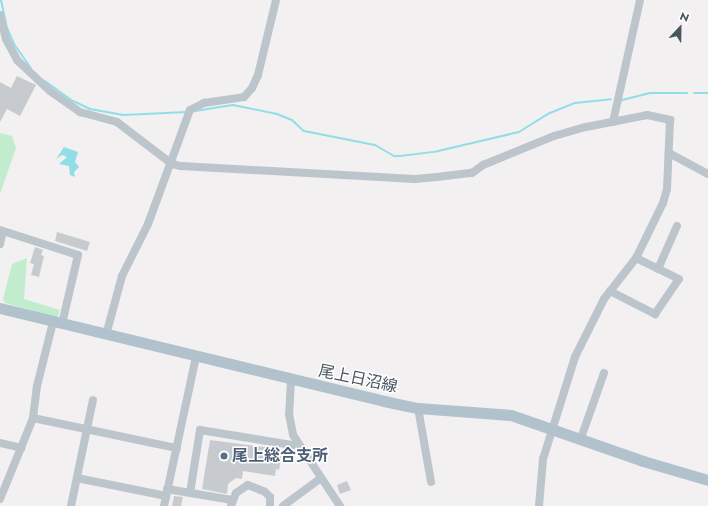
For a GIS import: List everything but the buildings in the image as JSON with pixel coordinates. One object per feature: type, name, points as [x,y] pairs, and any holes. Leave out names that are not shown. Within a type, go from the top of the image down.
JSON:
[{"type":"main road","name":"尾上日沼線","points":[[0,308],[291,380],[418,408],[510,415],[555,429],[643,461],[708,480]]},
{"type":"street","points":[[106,335],[122,276],[148,224],[172,164],[176,147],[190,110],[204,103],[244,97],[252,88],[258,75],[276,0]]},
{"type":"street","points":[[613,122],[640,0]]},
{"type":"street","points":[[0,15],[12,51],[25,69],[45,87],[80,112],[116,122],[172,164],[401,178],[437,177],[472,173],[483,165],[554,136],[647,115],[657,115],[670,120],[669,153],[663,203],[636,258],[610,290],[588,327],[575,357],[555,429],[543,459],[539,506]]},
{"type":"street","points":[[669,153],[708,174]]},
{"type":"street","points":[[658,269],[676,226]]},
{"type":"street","points":[[0,244],[2,230],[78,255],[37,386],[33,418],[0,499]]},
{"type":"street","points":[[610,290],[655,314],[679,279],[636,258]]},
{"type":"street","points":[[164,506],[196,357]]},
{"type":"street","points":[[581,438],[604,373]]},
{"type":"street","points":[[291,380],[290,426],[298,444],[340,506]]},
{"type":"street","points":[[71,506],[93,400]]},
{"type":"street","points":[[418,408],[431,482]]},
{"type":"street","points":[[33,418],[177,448]]},
{"type":"street","points":[[190,493],[200,430],[292,446],[298,444]]},
{"type":"street","points":[[0,443],[21,448]]},
{"type":"street","points":[[77,478],[167,492],[190,493],[232,503],[236,493],[248,485],[259,487],[265,492],[270,497],[270,506]]},
{"type":"street","points":[[283,506],[321,478]]},
{"type":"green space","points":[[0,133],[12,136],[16,148],[0,194]]},
{"type":"green space","points":[[27,258],[24,299],[60,310],[57,318],[5,303],[3,299],[12,264]]},
{"type":"water","points":[[64,147],[78,152],[75,162],[79,167],[74,172],[75,177],[70,175],[69,166],[59,164],[67,157],[62,155],[56,159]]},
{"type":"waterway","points":[[1,0],[7,28],[14,44],[31,68]]},
{"type":"waterway","points":[[45,81],[73,101],[90,109],[123,115],[187,112]]},
{"type":"waterway","points":[[622,100],[650,93],[687,93]]},
{"type":"waterway","points":[[694,93],[708,93]]},
{"type":"waterway","points":[[195,111],[233,105],[277,114],[292,120],[304,131],[375,145],[394,156],[400,156],[438,151],[519,132],[550,113],[575,103],[611,99]]},
{"type":"place","name":"尾上総合支所","points":[[224,456]]}]
